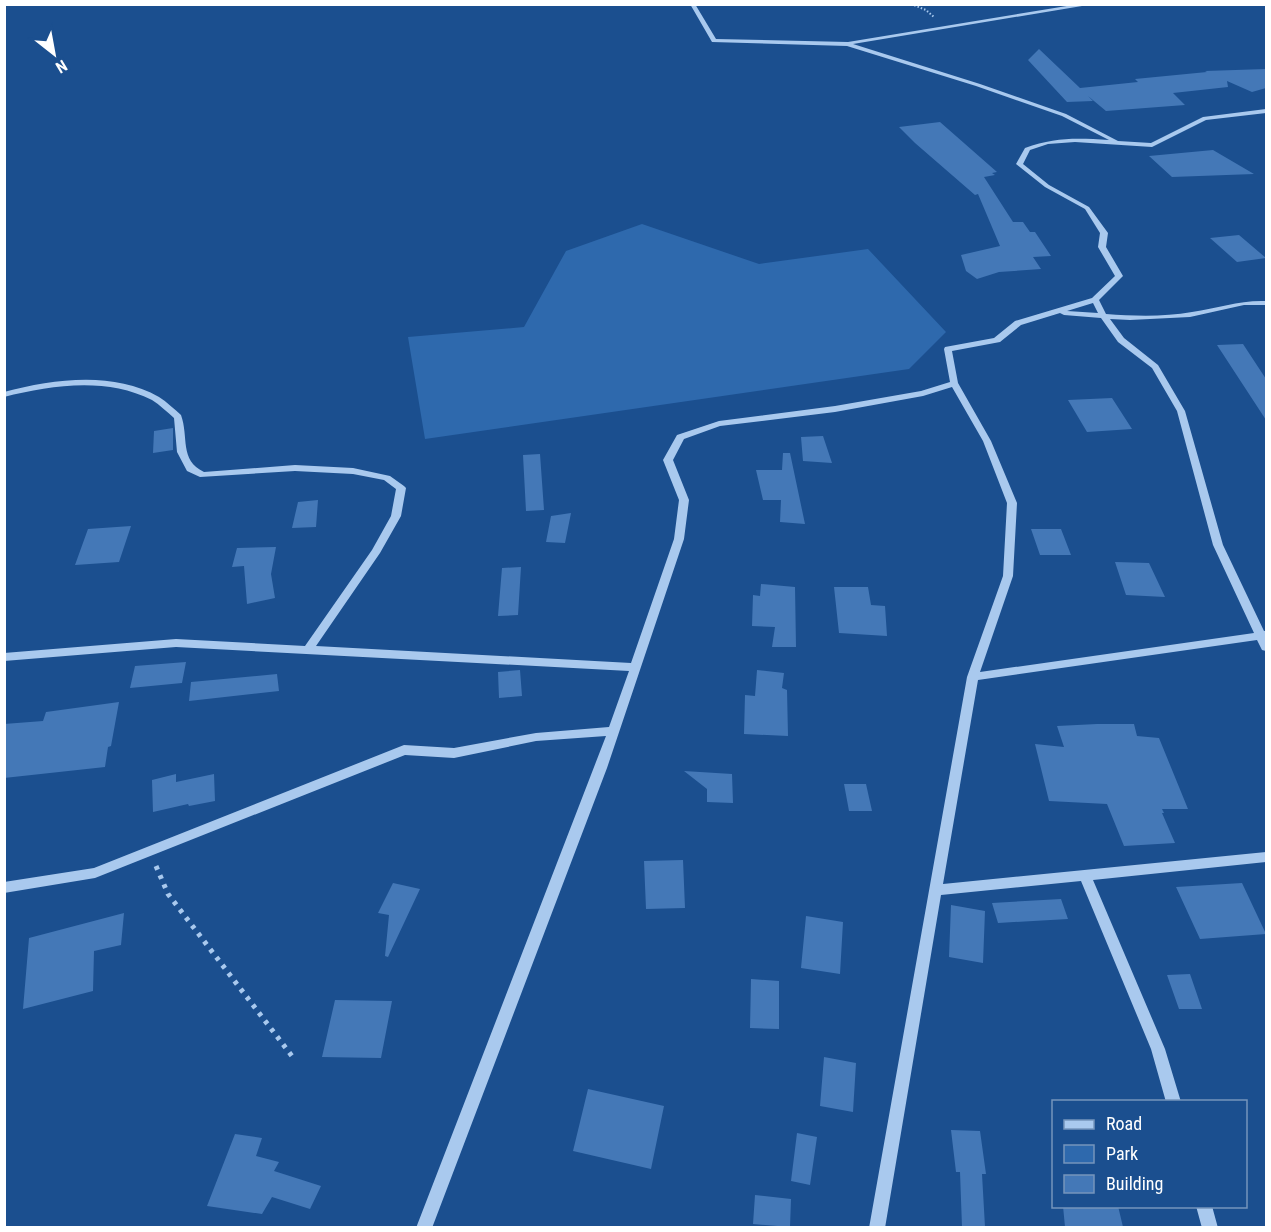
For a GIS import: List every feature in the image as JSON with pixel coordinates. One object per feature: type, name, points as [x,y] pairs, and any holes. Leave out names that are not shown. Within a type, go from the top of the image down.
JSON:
[{"type":"street","points":[[692,4],[714,41],[847,44],[1092,4]]},
{"type":"street","points":[[847,44],[1064,115],[1121,144]]},
{"type":"street","points":[[877,1227],[973,677],[1008,576],[1012,503],[987,441],[954,383],[948,349],[997,340],[1018,323],[1095,300],[1119,276],[1102,247],[1104,233],[1086,208],[1047,186],[1019,164],[1027,149],[1047,142],[1076,140],[1152,145],[1205,118],[1266,111]]},
{"type":"street","points":[[1095,300],[1120,340],[1155,367],[1181,411],[1218,545],[1263,636],[1266,647]]},
{"type":"street","points":[[1050,313],[1130,318],[1190,315],[1244,303],[1266,303]]},
{"type":"street","points":[[4,395],[28,388],[96,383],[125,388],[156,399],[178,417],[182,452],[190,469],[203,475],[295,468],[353,471],[387,478],[401,488],[396,516],[376,551],[309,650]]},
{"type":"street","points":[[424,1227],[614,731],[679,539],[684,500],[668,460],[680,437],[719,423],[835,409],[922,393],[954,383]]},
{"type":"street","points":[[973,677],[1263,636]]},
{"type":"street","points":[[4,657],[176,643],[636,667]]},
{"type":"street","points":[[4,888],[95,873],[404,750],[454,753],[536,737],[614,731]]},
{"type":"street","points":[[936,890],[1266,857]]},
{"type":"street","points":[[1085,875],[1158,1049],[1174,1100]]},
{"type":"street","points":[[1205,1208],[1210,1227]]},
{"type":"path","points":[[149,852],[168,894],[295,1060]]},
{"type":"green space","points":[[642,224],[759,264],[868,249],[946,332],[909,369],[425,439],[408,337],[524,327],[566,251]]},
{"type":"building","points":[[1039,49],[1080,88],[1138,82],[1135,79],[1207,72],[1205,71],[1266,69],[1266,88],[1252,92],[1227,81],[1228,87],[1173,93],[1185,105],[1106,111],[1088,96],[1093,101],[1067,102],[1028,60]]},
{"type":"building","points":[[940,122],[997,172],[992,173],[995,175],[984,177],[1013,222],[1023,222],[1030,232],[1035,232],[1051,256],[1033,257],[1041,269],[999,272],[977,279],[966,271],[961,255],[1000,246],[978,194],[975,195],[899,127]]},
{"type":"building","points":[[1213,150],[1254,174],[1172,177],[1149,156]]},
{"type":"building","points":[[1239,235],[1266,258],[1237,262],[1210,238]]},
{"type":"building","points":[[1243,344],[1266,379],[1266,420],[1217,345]]},
{"type":"building","points":[[1112,398],[1132,429],[1087,432],[1068,400]]},
{"type":"building","points":[[173,428],[173,450],[153,453],[154,431]]},
{"type":"building","points":[[823,436],[832,463],[803,461],[801,437]]},
{"type":"building","points":[[783,453],[790,453],[805,524],[780,522],[781,500],[763,500],[756,470],[782,470]]},
{"type":"building","points":[[540,454],[544,510],[526,511],[523,455]]},
{"type":"building","points":[[318,500],[316,527],[292,528],[298,502]]},
{"type":"building","points":[[571,513],[565,543],[546,542],[551,516]]},
{"type":"building","points":[[131,526],[119,562],[75,565],[88,529]]},
{"type":"building","points":[[1031,529],[1061,529],[1071,555],[1040,555]]},
{"type":"building","points":[[276,547],[271,574],[275,598],[247,604],[244,566],[232,567],[237,548]]},
{"type":"building","points":[[1115,562],[1149,563],[1165,597],[1126,595]]},
{"type":"building","points":[[521,567],[518,615],[498,616],[502,568]]},
{"type":"building","points":[[761,584],[795,587],[796,647],[772,647],[775,627],[752,626],[753,595],[760,596]]},
{"type":"building","points":[[834,587],[868,587],[871,605],[885,606],[887,636],[839,633]]},
{"type":"building","points":[[186,662],[182,683],[130,688],[135,666]]},
{"type":"building","points":[[520,670],[522,696],[499,698],[498,672]]},
{"type":"building","points":[[757,670],[784,673],[782,688],[787,690],[788,736],[744,734],[745,695],[755,696]]},
{"type":"building","points":[[277,674],[279,691],[189,701],[191,682]]},
{"type":"building","points":[[119,702],[105,767],[4,778],[4,724],[43,721],[46,712]]},
{"type":"building","points":[[1134,724],[1137,736],[1159,738],[1188,809],[1162,809],[1175,843],[1124,846],[1107,804],[1049,801],[1035,744],[1064,747],[1057,726]]},
{"type":"building","points":[[684,771],[732,774],[733,803],[707,802],[707,789]]},
{"type":"building","points":[[176,774],[176,782],[214,774],[215,801],[153,812],[152,780]]},
{"type":"building","points":[[844,784],[866,784],[872,811],[849,811]]},
{"type":"building","points":[[683,860],[685,908],[646,909],[644,861]]},
{"type":"building","points":[[393,883],[420,889],[388,957],[385,956],[389,915],[378,913]]},
{"type":"building","points":[[1242,883],[1266,934],[1200,939],[1176,887]]},
{"type":"building","points":[[1061,899],[1068,919],[998,923],[992,903]]},
{"type":"building","points":[[951,905],[985,911],[983,963],[949,957]]},
{"type":"building","points":[[124,913],[121,945],[94,951],[93,991],[23,1009],[29,938]]},
{"type":"building","points":[[806,916],[843,922],[840,974],[801,968]]},
{"type":"building","points":[[1190,974],[1202,1009],[1179,1009],[1167,975]]},
{"type":"building","points":[[751,979],[779,981],[779,1029],[750,1028]]},
{"type":"building","points":[[335,1000],[392,1001],[381,1058],[322,1057]]},
{"type":"building","points":[[824,1057],[856,1063],[853,1112],[820,1106]]},
{"type":"building","points":[[588,1089],[664,1106],[651,1169],[573,1151]]},
{"type":"building","points":[[951,1130],[980,1131],[986,1174],[982,1174],[985,1227],[962,1227],[960,1172],[956,1172]]},
{"type":"building","points":[[797,1133],[817,1137],[810,1185],[791,1181]]},
{"type":"building","points":[[235,1134],[262,1138],[256,1156],[279,1162],[274,1171],[321,1186],[310,1209],[272,1197],[262,1214],[207,1206]]},
{"type":"building","points":[[755,1195],[791,1199],[790,1227],[753,1224]]},
{"type":"building","points":[[1063,1208],[1118,1208],[1123,1227],[1065,1227]]}]
